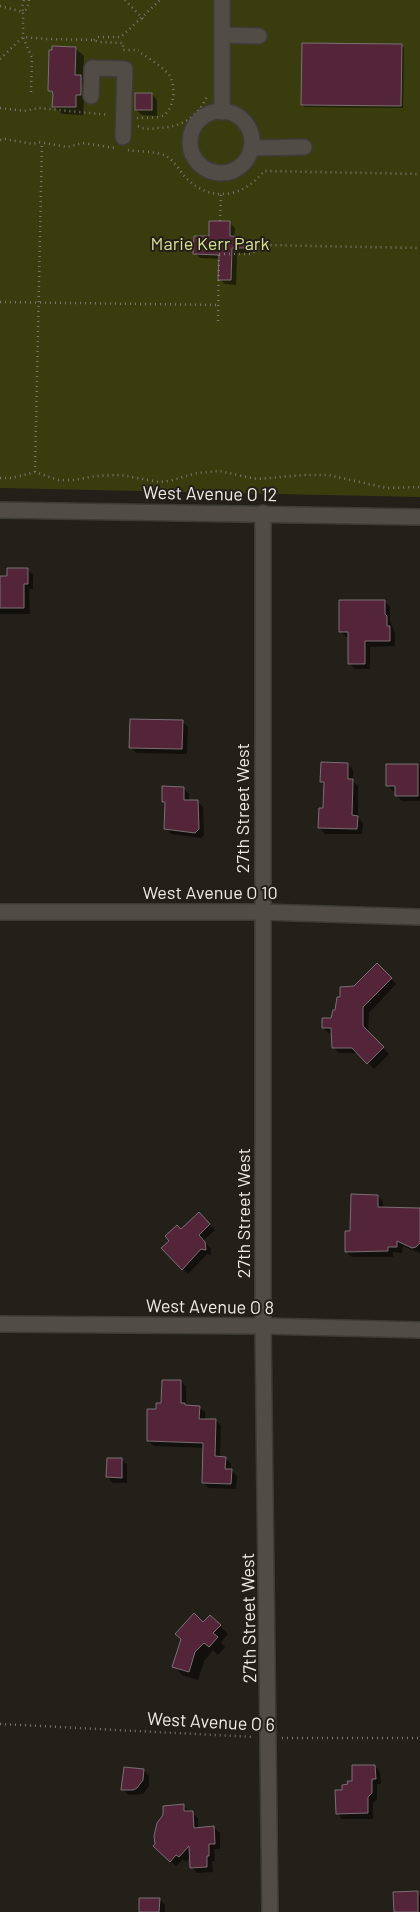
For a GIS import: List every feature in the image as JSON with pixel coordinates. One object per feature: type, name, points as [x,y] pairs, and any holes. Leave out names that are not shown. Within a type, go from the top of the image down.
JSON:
[{"type":"street","points":[[222,0],[222,112]]},
{"type":"street","points":[[222,35],[259,36]]},
{"type":"street","points":[[91,96],[92,68],[125,69],[124,137]]},
{"type":"street","points":[[222,112],[232,114],[241,119],[248,127],[251,137],[251,148],[248,158],[241,165],[233,171],[223,173],[213,172],[204,168],[196,161],[190,142],[196,124],[203,117],[212,113],[222,112]]},
{"type":"street","points":[[251,148],[304,147]]},
{"type":"street","name":"West Avenue O 12","points":[[0,510],[420,517]]},
{"type":"street","name":"27th Street West","points":[[263,513],[263,1326],[270,1912]]},
{"type":"street","name":"West Avenue O 10","points":[[0,912],[262,912],[420,917]]},
{"type":"street","name":"West Avenue O 8","points":[[0,1324],[263,1326],[420,1330]]},
{"type":"path","points":[[24,0],[22,7],[23,36],[32,58],[31,92]]},
{"type":"path","points":[[23,12],[29,0]]},
{"type":"path","points":[[125,0],[142,18]]},
{"type":"path","points":[[94,40],[98,37],[121,37],[160,0]]},
{"type":"path","points":[[0,6],[23,12]]},
{"type":"path","points":[[23,36],[123,43],[123,50],[138,50],[169,76],[173,84],[173,94],[169,107],[163,115],[137,118]]},
{"type":"path","points":[[0,59],[23,36]]},
{"type":"path","points":[[137,110],[137,124],[141,128],[166,128],[182,124],[202,108],[209,92]]},
{"type":"path","points":[[0,108],[24,111],[39,108],[109,115]]},
{"type":"path","points":[[0,140],[5,139],[67,147],[83,143],[162,154],[170,158],[191,184],[205,191],[221,194],[234,193],[246,188],[264,171],[420,174]]},
{"type":"path","points":[[35,472],[42,143]]},
{"type":"path","points":[[220,221],[221,194]]},
{"type":"path","points":[[218,321],[219,242]]},
{"type":"path","points":[[218,254],[252,254],[262,245],[420,248]]},
{"type":"path","points":[[0,302],[218,305]]},
{"type":"path","points":[[0,478],[12,478],[35,472],[58,480],[121,475],[159,482],[197,473],[219,471],[258,479],[328,475],[388,488],[420,487]]},
{"type":"path","name":"West Avenue O 6","points":[[0,1724],[269,1738],[420,1738]]},
{"type":"green space","name":"Marie Kerr Park","points":[[0,0],[420,0],[420,497],[0,488]]},
{"type":"building","points":[[302,43],[402,44],[401,106],[301,105]]},
{"type":"building","points":[[52,46],[76,47],[75,75],[81,75],[81,95],[76,95],[76,107],[52,107],[53,94],[52,91],[48,91],[49,50],[52,50]]},
{"type":"building","points":[[135,93],[152,93],[152,110],[135,110]]},
{"type":"building","points":[[209,221],[230,221],[230,236],[244,237],[244,248],[232,248],[231,280],[218,280],[219,255],[193,254],[194,236],[209,236]]},
{"type":"building","points":[[7,568],[28,568],[28,584],[24,584],[24,608],[0,608],[0,576],[7,576]]},
{"type":"building","points":[[339,600],[385,600],[387,626],[390,626],[390,641],[365,641],[365,664],[348,664],[348,632],[339,632]]},
{"type":"building","points":[[130,719],[183,720],[182,749],[129,748]]},
{"type":"building","points":[[321,762],[348,763],[348,779],[353,779],[352,815],[358,816],[357,829],[318,828],[319,808],[323,808],[324,782],[320,782]]},
{"type":"building","points":[[386,764],[418,764],[418,796],[395,796],[395,786],[386,786]]},
{"type":"building","points":[[162,786],[184,787],[184,800],[198,800],[199,829],[195,833],[164,829],[165,802],[162,802]]},
{"type":"building","points":[[377,963],[392,978],[363,1007],[363,1026],[384,1047],[367,1064],[352,1048],[332,1048],[331,1028],[322,1028],[322,1018],[331,1018],[333,1010],[335,1010],[337,997],[340,997],[340,987],[354,986]]},
{"type":"building","points":[[351,1194],[378,1195],[378,1207],[420,1208],[420,1243],[412,1248],[397,1241],[397,1247],[388,1247],[388,1251],[345,1252],[345,1231],[350,1231]]},
{"type":"building","points":[[199,1212],[210,1224],[199,1235],[205,1242],[206,1250],[201,1249],[182,1270],[161,1248],[169,1241],[165,1236],[177,1225],[181,1229]]},
{"type":"building","points":[[162,1380],[181,1380],[181,1403],[200,1406],[199,1419],[216,1419],[215,1456],[226,1457],[225,1469],[232,1469],[231,1484],[202,1483],[203,1443],[147,1441],[147,1409],[156,1409],[156,1403],[161,1403]]},
{"type":"building","points":[[107,1458],[122,1458],[122,1478],[106,1477]]},
{"type":"building","points":[[194,1613],[203,1622],[210,1615],[221,1625],[213,1633],[218,1637],[209,1647],[204,1643],[195,1652],[189,1672],[172,1667],[181,1639],[175,1634]]},
{"type":"building","points":[[352,1765],[375,1765],[376,1779],[372,1779],[372,1793],[368,1797],[368,1813],[336,1814],[335,1790],[342,1790],[342,1785],[348,1784],[347,1781],[352,1781]]},
{"type":"building","points":[[124,1767],[144,1769],[143,1780],[133,1790],[121,1790]]},
{"type":"building","points":[[184,1804],[184,1811],[193,1811],[194,1828],[214,1826],[215,1844],[209,1844],[207,1867],[190,1868],[189,1846],[179,1857],[176,1855],[170,1862],[153,1846],[155,1844],[154,1836],[157,1823],[163,1815],[163,1806]]},
{"type":"building","points":[[418,1891],[418,1912],[394,1912],[393,1892]]},
{"type":"building","points":[[139,1898],[160,1898],[159,1912],[139,1912]]}]
